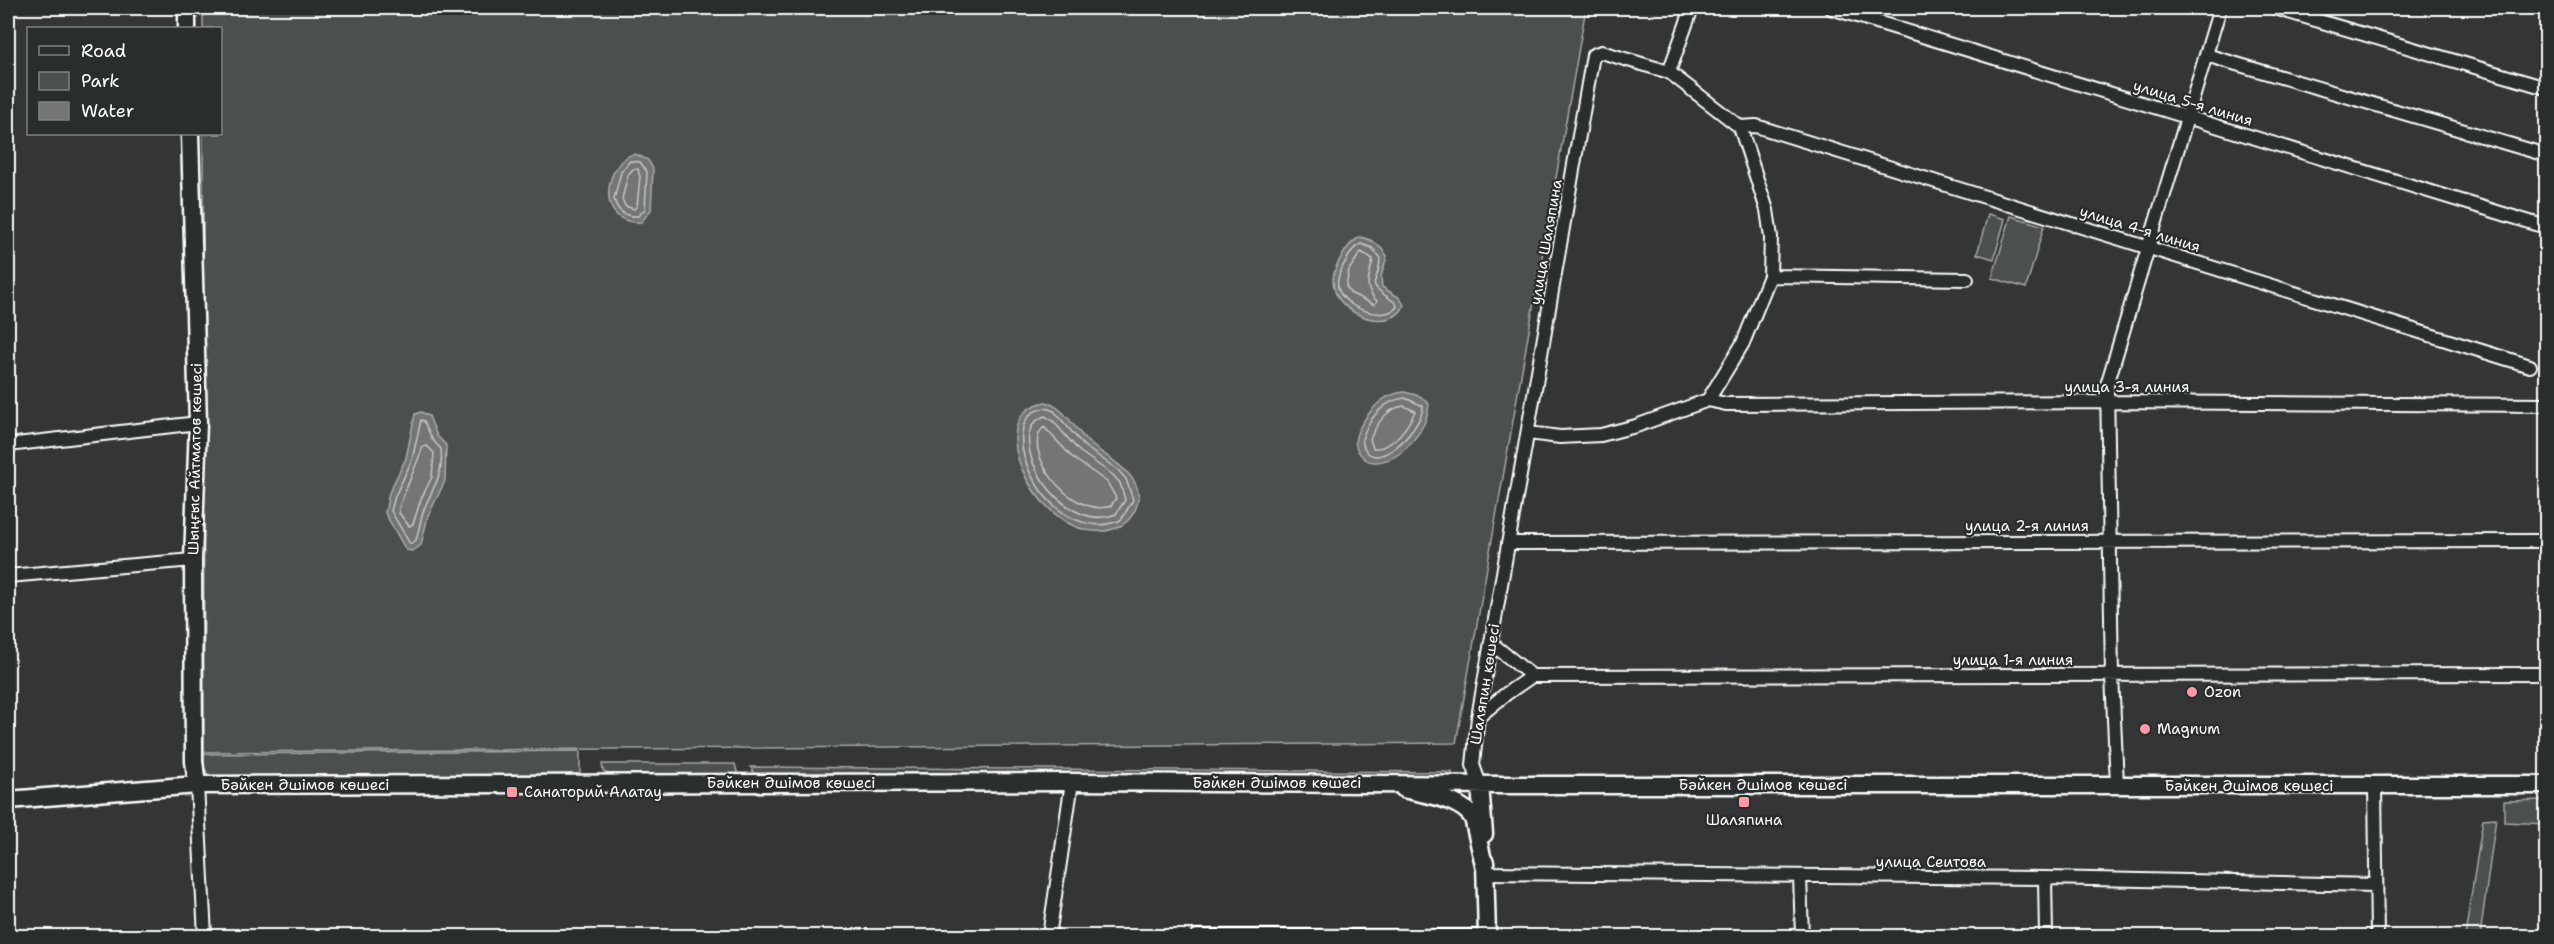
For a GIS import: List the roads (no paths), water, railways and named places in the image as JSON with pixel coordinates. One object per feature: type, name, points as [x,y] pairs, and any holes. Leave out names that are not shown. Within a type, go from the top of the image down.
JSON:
[{"type":"main road","points":[[187,8],[187,27]]},
{"type":"main road","name":"Шыңғыс Айтматов көшесі","points":[[190,135],[198,423],[193,560],[196,785]]},
{"type":"main road","name":"Бәйкен Әшімов көшесі","points":[[8,800],[196,785],[1072,782],[1480,785],[2118,784],[2375,787],[2547,785]]},
{"type":"main road","points":[[1380,783],[1464,807],[1473,818],[1486,873]]},
{"type":"main road","name":"Шаляпин көшесі","points":[[1480,785],[1486,873],[1487,936]]},
{"type":"street","points":[[1528,433],[1560,437],[1601,435],[1636,426],[1708,400],[1743,343],[1770,276],[1771,237],[1767,210],[1740,127],[1669,72],[1692,8]]},
{"type":"street","name":"улица 5-я линия","points":[[1831,8],[2547,227]]},
{"type":"street","points":[[2118,784],[2108,541],[2107,385],[2220,8]]},
{"type":"street","points":[[2275,8],[2547,88]]},
{"type":"street","name":"улица Шаляпина","points":[[1528,433],[1593,55],[1601,52],[1669,72]]},
{"type":"street","points":[[2206,55],[2547,154]]},
{"type":"street","name":"улица 4-я линия","points":[[1740,127],[1756,126],[2530,366]]},
{"type":"street","points":[[1770,276],[1967,279]]},
{"type":"street","name":"улица 3-я линия","points":[[1708,400],[1726,404],[2107,402],[2547,405]]},
{"type":"street","points":[[8,445],[198,423]]},
{"type":"street","name":"Шаляпин көшесі","points":[[1480,785],[1473,765],[1478,717],[1528,433]]},
{"type":"street","name":"улица 2-я линия","points":[[1508,543],[2547,541]]},
{"type":"street","points":[[8,576],[193,560]]},
{"type":"street","points":[[1478,717],[1532,676],[1491,643]]},
{"type":"street","name":"улица 1-я линия","points":[[1532,676],[2547,674]]},
{"type":"street","points":[[1049,936],[1072,782]]},
{"type":"street","points":[[196,785],[205,936]]},
{"type":"street","points":[[2375,787],[2377,936]]},
{"type":"street","name":"улица Сеитова","points":[[1486,873],[2045,878],[2376,885]]},
{"type":"street","points":[[1800,876],[1802,936]]},
{"type":"street","points":[[2045,878],[2046,936]]},
{"type":"street","points":[[1197,936],[1487,936]]},
{"type":"water","points":[[635,154],[648,160],[653,169],[651,210],[641,222],[626,220],[616,214],[610,204],[611,179],[617,167],[625,159]]},
{"type":"water","points":[[1360,237],[1376,244],[1387,256],[1381,277],[1382,287],[1400,298],[1404,305],[1397,315],[1385,319],[1371,319],[1356,314],[1344,305],[1336,293],[1333,278],[1339,261],[1350,245]]},
{"type":"water","points":[[1404,392],[1420,396],[1429,404],[1428,413],[1419,433],[1396,456],[1376,462],[1367,460],[1356,446],[1359,429],[1379,403],[1387,397]]},
{"type":"water","points":[[1046,402],[1059,409],[1088,442],[1128,473],[1135,483],[1138,493],[1137,505],[1130,518],[1122,525],[1113,529],[1093,531],[1071,525],[1051,510],[1034,491],[1022,469],[1016,447],[1017,427],[1026,411]]},
{"type":"water","points":[[421,412],[429,416],[437,436],[446,445],[445,481],[428,516],[421,545],[413,551],[406,550],[385,513],[389,493],[406,458],[415,414]]},
{"type":"place","name":"Ozon","points":[[2192,692]]},
{"type":"place","name":"Magnum","points":[[2145,729]]},
{"type":"place","name":"Санаторий Алатау","points":[[512,792]]},
{"type":"place","name":"Шаляпина","points":[[1744,802]]}]
